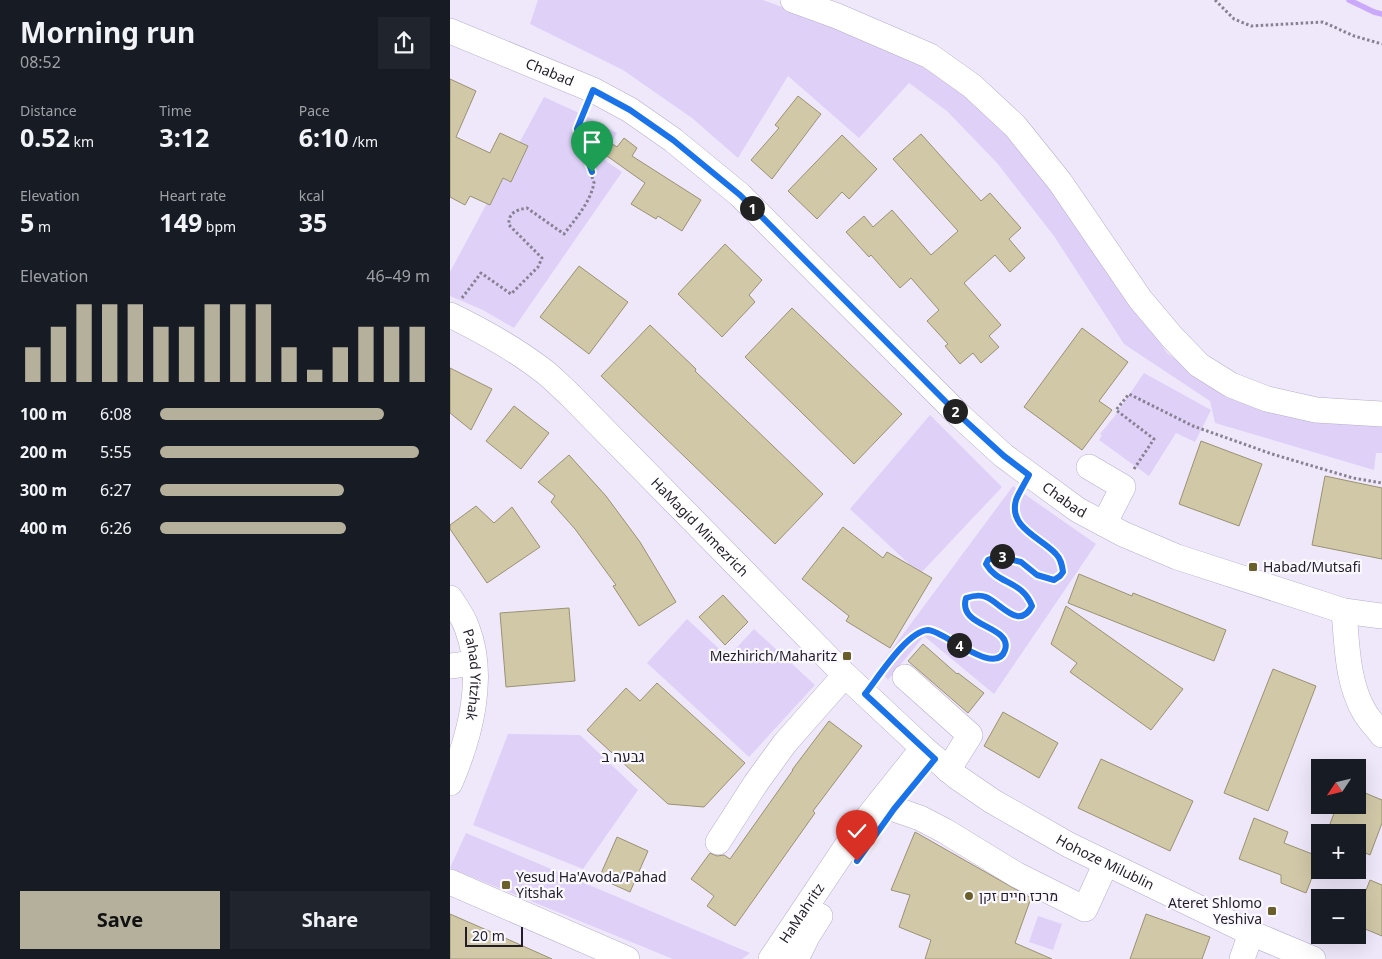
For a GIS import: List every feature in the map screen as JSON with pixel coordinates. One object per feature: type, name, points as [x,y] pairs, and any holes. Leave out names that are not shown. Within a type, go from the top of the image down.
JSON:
[{"type":"street","points":[[793,0],[837,16],[930,56],[972,86],[1015,126],[1060,182],[1140,299],[1199,365],[1231,385],[1267,399],[1316,410],[1382,414]]},
{"type":"street","name":"Chabad","points":[[450,31],[593,90],[630,110],[659,130],[740,195],[959,415],[1004,456],[1078,510],[1123,534],[1178,557],[1344,611],[1382,616]]},
{"type":"street","name":"HaMagid Mimezrich","points":[[456,307],[478,329],[542,370],[570,395],[845,675],[935,759]]},
{"type":"street","points":[[1089,467],[1123,487],[1104,524]]},
{"type":"street","name":"Pahad Yitzhak","points":[[450,598],[467,628],[474,652],[475,685],[470,723],[459,763],[450,783]]},
{"type":"street","points":[[1344,611],[1348,664],[1354,687],[1365,713],[1382,735]]},
{"type":"street","points":[[450,666],[474,663]]},
{"type":"street","points":[[896,671],[970,735],[935,759]]},
{"type":"street","points":[[718,842],[784,743],[845,675]]},
{"type":"street","name":"HaMahritz","points":[[796,959],[808,934],[870,842],[935,759]]},
{"type":"street","name":"HaMahritz","points":[[771,959],[856,832],[935,759]]},
{"type":"street","name":"Hohoze Milublin","points":[[935,759],[992,801],[1106,863],[1251,933],[1313,959]]},
{"type":"street","points":[[894,809],[920,818],[946,831],[1016,874],[1085,909],[1106,863]]},
{"type":"street","points":[[450,882],[627,959]]},
{"type":"street","points":[[1242,959],[1251,933]]},
{"type":"path","points":[[1216,0],[1234,19],[1251,26],[1323,22],[1354,36],[1382,44]]},
{"type":"path","points":[[456,307],[481,273],[511,294],[538,267],[542,258],[509,225],[508,219],[510,215],[517,210],[527,208],[564,234],[585,205],[594,183],[577,129],[593,90]]},
{"type":"path","points":[[1123,487],[1154,439],[1116,410],[1129,394],[1192,426],[1237,442],[1353,478],[1382,483]]},
{"type":"path","points":[[896,671],[906,642],[920,632],[930,630],[991,660],[998,658],[1005,652],[1006,647],[997,632],[969,617],[965,611],[964,603],[966,598],[973,595],[984,596],[1004,610],[1018,616],[1024,616],[1032,606],[1029,599],[1018,587],[989,571],[986,564],[988,560],[997,556],[1021,562],[1037,575],[1054,580],[1063,572],[1062,562],[1057,554],[1029,534],[1022,527],[1016,514],[1016,500],[1029,475]]},
{"type":"shaded area","points":[[538,0],[763,0],[880,43],[947,81],[1005,129],[1052,182],[1167,353],[1216,387],[1382,424],[1382,453],[1376,453],[1374,470],[1215,423],[1210,401],[1124,344],[1054,236],[997,163],[947,111],[909,83],[859,138],[788,76],[738,158],[692,118],[623,70],[530,24]]},
{"type":"shaded area","points":[[544,97],[590,118],[617,133],[602,158],[622,172],[514,328],[483,310],[450,296],[450,272]]},
{"type":"shaded area","points":[[1144,373],[1211,410],[1195,442],[1176,433],[1149,476],[1099,440],[1102,435],[1100,434]]},
{"type":"shaded area","points":[[930,415],[1002,487],[920,574],[850,509]]},
{"type":"shaded area","points":[[1013,486],[1096,544],[994,694],[924,636],[888,680],[878,668]]},
{"type":"shaded area","points":[[687,619],[728,657],[754,629],[815,685],[749,757],[647,663]]},
{"type":"shaded area","points":[[508,734],[580,735],[638,790],[583,869],[473,825]]},
{"type":"shaded area","points":[[466,833],[750,953],[742,959],[673,959],[450,868]]},
{"type":"shaded area","points":[[1038,916],[1062,924],[1053,950],[1029,942]]},
{"type":"building","points":[[450,79],[476,91],[456,137],[490,153],[500,133],[528,146],[511,182],[503,178],[490,205],[470,196],[465,205],[450,197]]},
{"type":"building","points":[[798,96],[821,114],[772,179],[751,160],[779,128],[775,125]]},
{"type":"building","points":[[921,134],[981,201],[990,193],[1021,228],[1009,239],[1025,258],[1010,272],[995,255],[964,283],[1001,325],[989,336],[999,347],[981,363],[973,353],[960,364],[945,346],[948,344],[927,321],[939,310],[911,278],[900,288],[871,255],[869,257],[846,232],[864,216],[873,227],[892,210],[931,255],[958,231],[893,159]]},
{"type":"building","points":[[842,135],[877,169],[849,199],[842,192],[817,219],[788,191]]},
{"type":"building","points":[[600,136],[617,147],[624,138],[637,148],[632,156],[701,200],[682,231],[658,216],[656,219],[631,204],[645,183],[593,146]]},
{"type":"building","points":[[725,244],[762,280],[749,295],[755,302],[722,337],[678,294]]},
{"type":"building","points":[[579,266],[628,302],[589,354],[540,317]]},
{"type":"building","points":[[792,308],[902,414],[854,464],[745,357]]},
{"type":"building","points":[[650,325],[823,494],[775,544],[601,376]]},
{"type":"building","points":[[1082,328],[1128,362],[1099,401],[1112,410],[1082,450],[1024,407]]},
{"type":"building","points":[[450,368],[492,389],[471,430],[450,413]]},
{"type":"building","points":[[514,406],[549,433],[521,469],[486,441]]},
{"type":"building","points":[[1201,441],[1262,464],[1239,526],[1179,504]]},
{"type":"building","points":[[569,455],[606,496],[640,542],[676,602],[639,626],[613,586],[616,585],[575,529],[551,502],[555,496],[538,482]]},
{"type":"building","points":[[1325,476],[1382,488],[1382,559],[1312,545]]},
{"type":"building","points":[[476,506],[494,523],[512,507],[540,547],[487,583],[450,529],[450,525]]},
{"type":"building","points":[[843,527],[883,558],[887,552],[932,578],[890,648],[846,621],[849,616],[802,579]]},
{"type":"building","points":[[1079,574],[1132,596],[1133,593],[1226,630],[1214,661],[1068,603]]},
{"type":"building","points":[[723,595],[748,622],[725,645],[699,617]]},
{"type":"building","points":[[1066,606],[1183,689],[1151,730],[1070,672],[1077,663],[1051,644]]},
{"type":"building","points":[[569,608],[575,681],[506,687],[500,613]]},
{"type":"building","points":[[923,644],[957,674],[984,693],[968,713],[908,661]]},
{"type":"building","points":[[1273,669],[1316,686],[1268,811],[1224,793]]},
{"type":"building","points":[[657,683],[745,763],[704,807],[668,804],[587,730],[626,688],[640,701]]},
{"type":"building","points":[[1003,712],[1058,743],[1039,778],[984,746]]},
{"type":"building","points":[[829,721],[862,746],[813,811],[815,813],[735,926],[707,906],[714,896],[691,879],[710,853],[717,856],[724,855],[730,859],[792,770]]},
{"type":"building","points":[[1101,759],[1193,801],[1170,851],[1078,808]]},
{"type":"building","points":[[1366,793],[1382,800],[1382,823],[1370,855],[1366,853],[1366,824],[1330,824],[1334,814],[1366,814]]},
{"type":"building","points":[[1254,818],[1288,832],[1284,843],[1311,854],[1311,879],[1306,893],[1281,883],[1281,875],[1239,859]]},
{"type":"building","name":"מרכז חיים זקן","points":[[915,832],[1031,898],[1015,943],[1052,959],[925,959],[931,940],[899,927],[910,895],[891,890]]},
{"type":"building","points":[[617,837],[648,851],[630,892],[599,878]]},
{"type":"building","points":[[1370,880],[1382,885],[1382,936],[1366,929],[1366,890]]},
{"type":"building","points":[[450,914],[505,938],[552,959],[450,959]]},
{"type":"building","points":[[1146,914],[1210,937],[1202,959],[1130,959]]},
{"type":"waterway","points":[[1349,0],[1382,14]]},
{"type":"place","name":"Habad/Mutsafi","points":[[1253,567]]},
{"type":"place","name":"Mezhirich/Maharitz","points":[[847,656]]},
{"type":"place","name":"Yesud Ha'Avoda/Pahad Yitshak","points":[[506,885]]},
{"type":"place","name":"מרכז חיים זקן","points":[[969,896]]},
{"type":"place","name":"Ateret Shlomo Yeshiva","points":[[1272,911]]},
{"type":"district","name":"גבעה ב","points":[[623,757]]},
{"type":"route","points":[[592,172],[577,129],[593,90],[630,110],[673,140],[740,195],[959,415],[1004,456],[1029,475],[1016,500],[1016,514],[1022,527],[1029,534],[1057,554],[1062,562],[1063,572],[1054,580],[1037,575],[1021,562],[1008,558],[997,556],[988,560],[986,564],[989,571],[1018,587],[1029,599],[1032,606],[1024,616],[1018,616],[1004,610],[984,596],[973,595],[966,598],[964,603],[965,611],[969,617],[997,632],[1006,647],[1005,652],[998,658],[991,660],[981,657],[930,630],[920,632],[906,642],[865,694],[935,759],[894,809],[857,861]]}]
